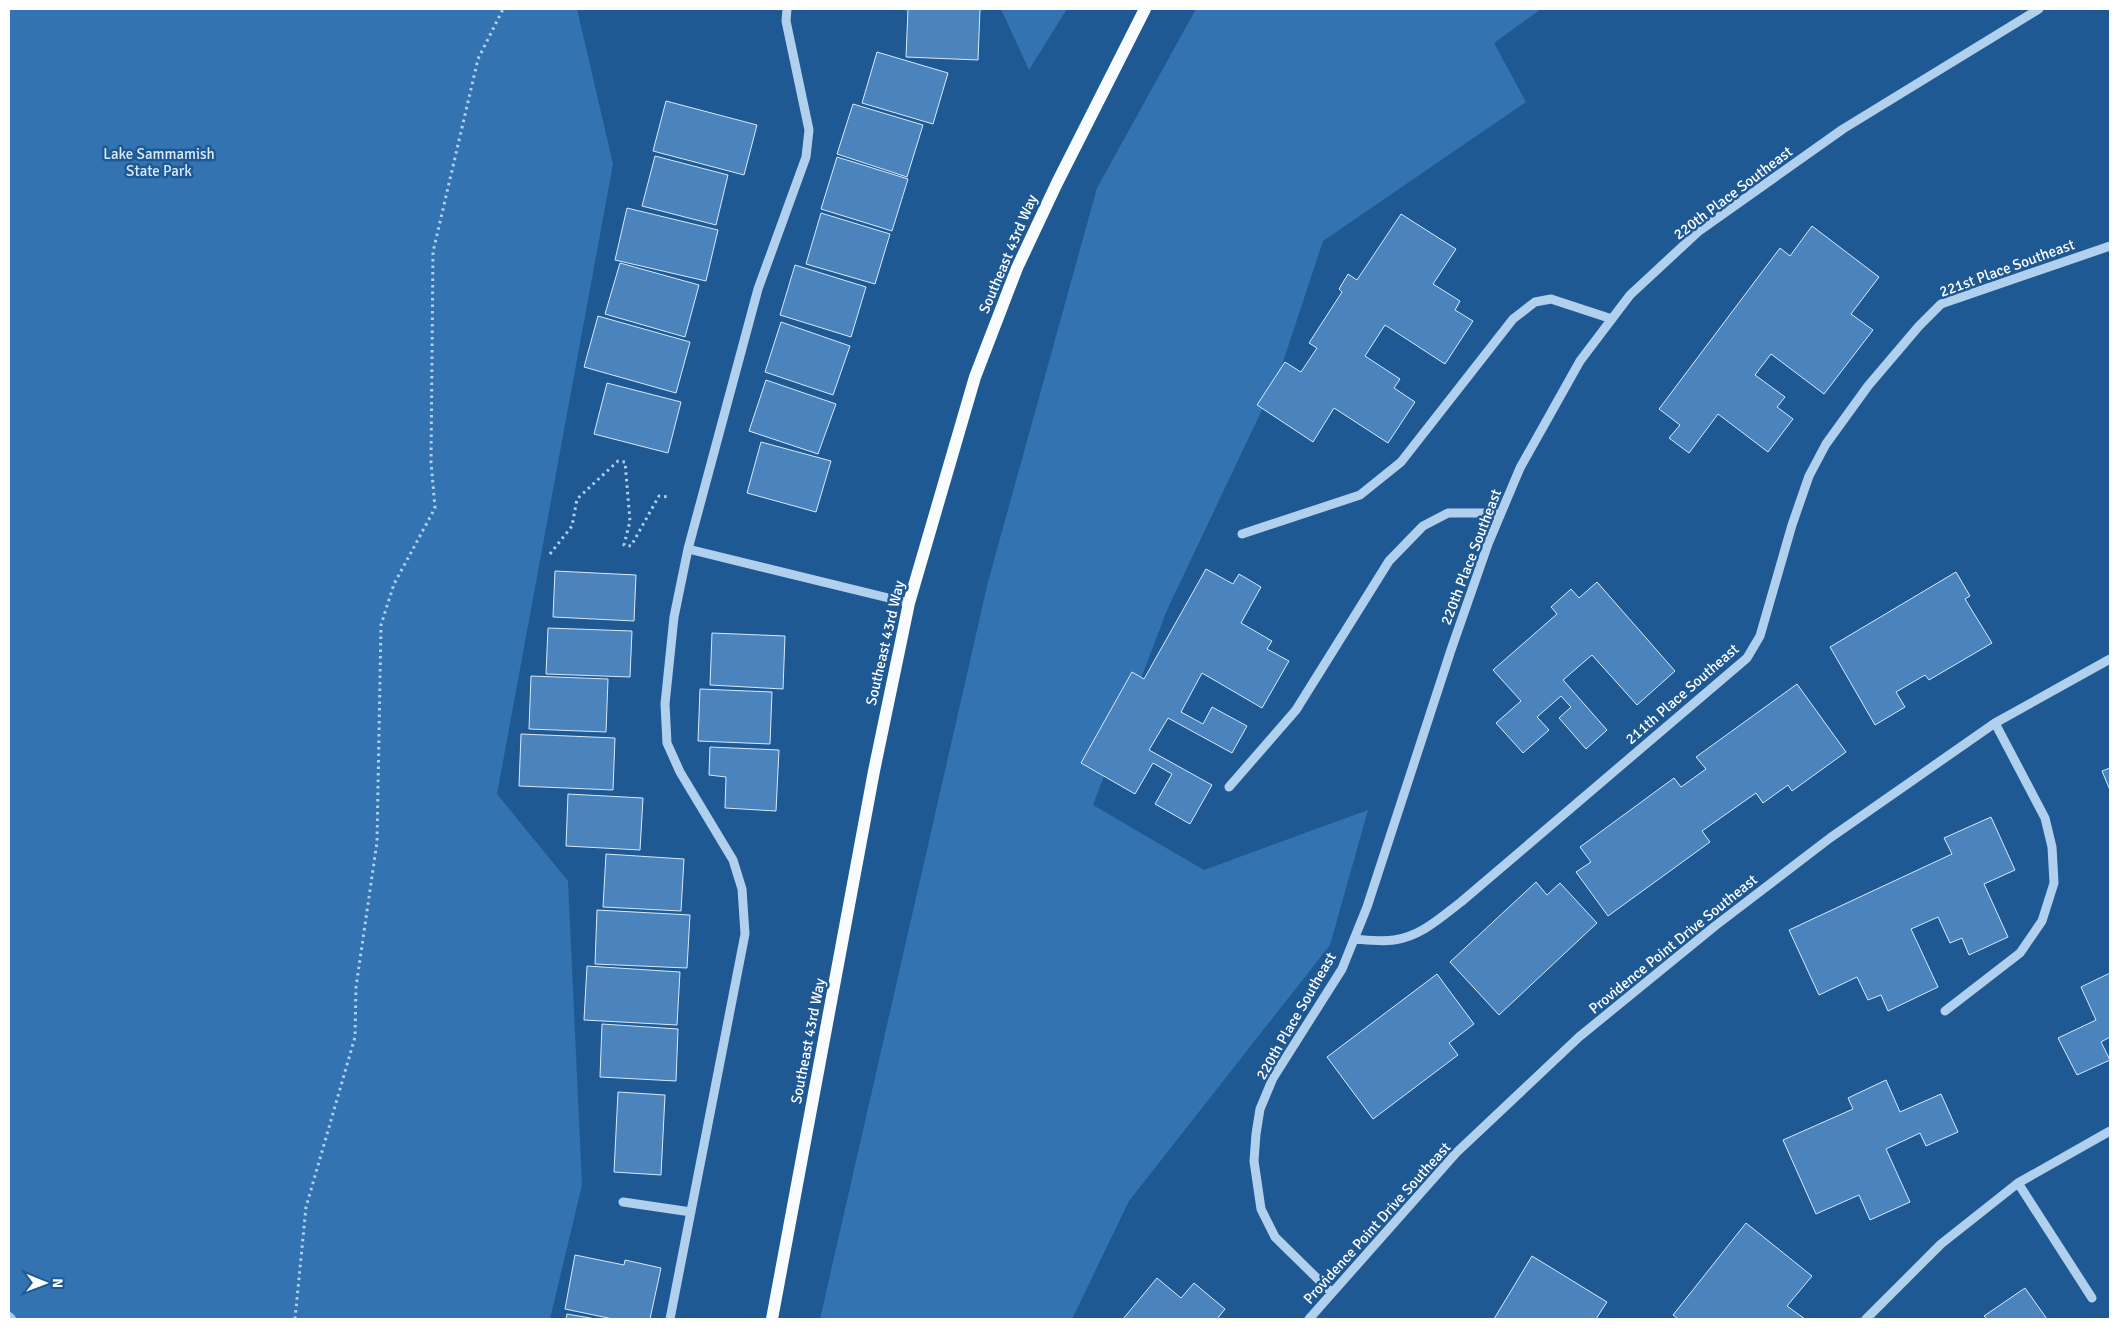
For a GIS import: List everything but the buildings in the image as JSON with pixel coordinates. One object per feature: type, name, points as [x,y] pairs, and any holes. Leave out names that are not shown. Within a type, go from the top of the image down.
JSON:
[{"type":"main road","name":"Southeast 43rd Way","points":[[772,1319],[874,771],[909,603],[975,377],[1017,268],[1057,183],[1146,9]]},
{"type":"street","points":[[670,1319],[745,934],[742,889],[733,860],[680,772],[667,743],[665,704],[674,617],[688,549],[758,289],[806,156],[809,130],[786,21],[787,9]]},
{"type":"street","name":"220th Place Southeast","points":[[1332,1293],[1275,1237],[1261,1209],[1254,1161],[1260,1109],[1273,1078],[1342,969],[1367,907],[1451,650],[1501,513],[1520,468],[1580,361],[1630,295],[1699,231],[1843,129],[2039,9]]},
{"type":"street","name":"221st Place Southeast","points":[[1919,326],[1941,304],[2110,246]]},
{"type":"street","points":[[1242,534],[1360,495],[1401,462],[1513,319],[1535,302],[1551,299],[1612,319]]},
{"type":"street","name":"211th Place Southeast","points":[[1354,939],[1392,941],[1423,931],[1461,902],[1747,658],[1760,636],[1792,525],[1810,476],[1826,444],[1868,386],[1919,326]]},
{"type":"street","points":[[1229,787],[1296,710],[1389,561],[1423,526],[1448,513],[1501,513]]},
{"type":"street","points":[[688,549],[909,603]]},
{"type":"street","name":"Providence Point Drive Southeast","points":[[1309,1319],[1456,1153],[1579,1037],[1715,926],[1830,838],[1995,723],[2110,659]]},
{"type":"street","points":[[1945,1011],[2020,953],[2042,921],[2054,883],[2052,847],[2045,818],[1995,723]]},
{"type":"street","points":[[1866,1319],[1941,1244],[2018,1183],[2110,1131]]},
{"type":"street","points":[[2018,1183],[2092,1298]]},
{"type":"street","points":[[623,1202],[691,1212]]},
{"type":"path","points":[[295,1319],[306,1207],[355,1037],[356,987],[377,842],[381,625],[394,584],[435,508],[431,462],[433,252],[478,59],[503,9]]},
{"type":"path","points":[[550,554],[572,526],[577,499],[618,461],[625,462],[630,521],[624,545],[631,546],[659,496],[670,497]]},
{"type":"green space","name":"Lake Sammamish State Park","points":[[9,9],[577,9],[613,164],[497,794],[568,881],[582,1185],[550,1319],[9,1319]]},
{"type":"green space","points":[[1001,9],[1067,9],[1029,70]]},
{"type":"green space","points":[[1196,9],[1541,9],[1494,43],[1526,102],[1323,241],[1279,374],[1167,610],[1093,805],[1204,870],[1368,810],[1330,945],[1129,1201],[1072,1319],[820,1319],[988,582],[1097,188]]}]
